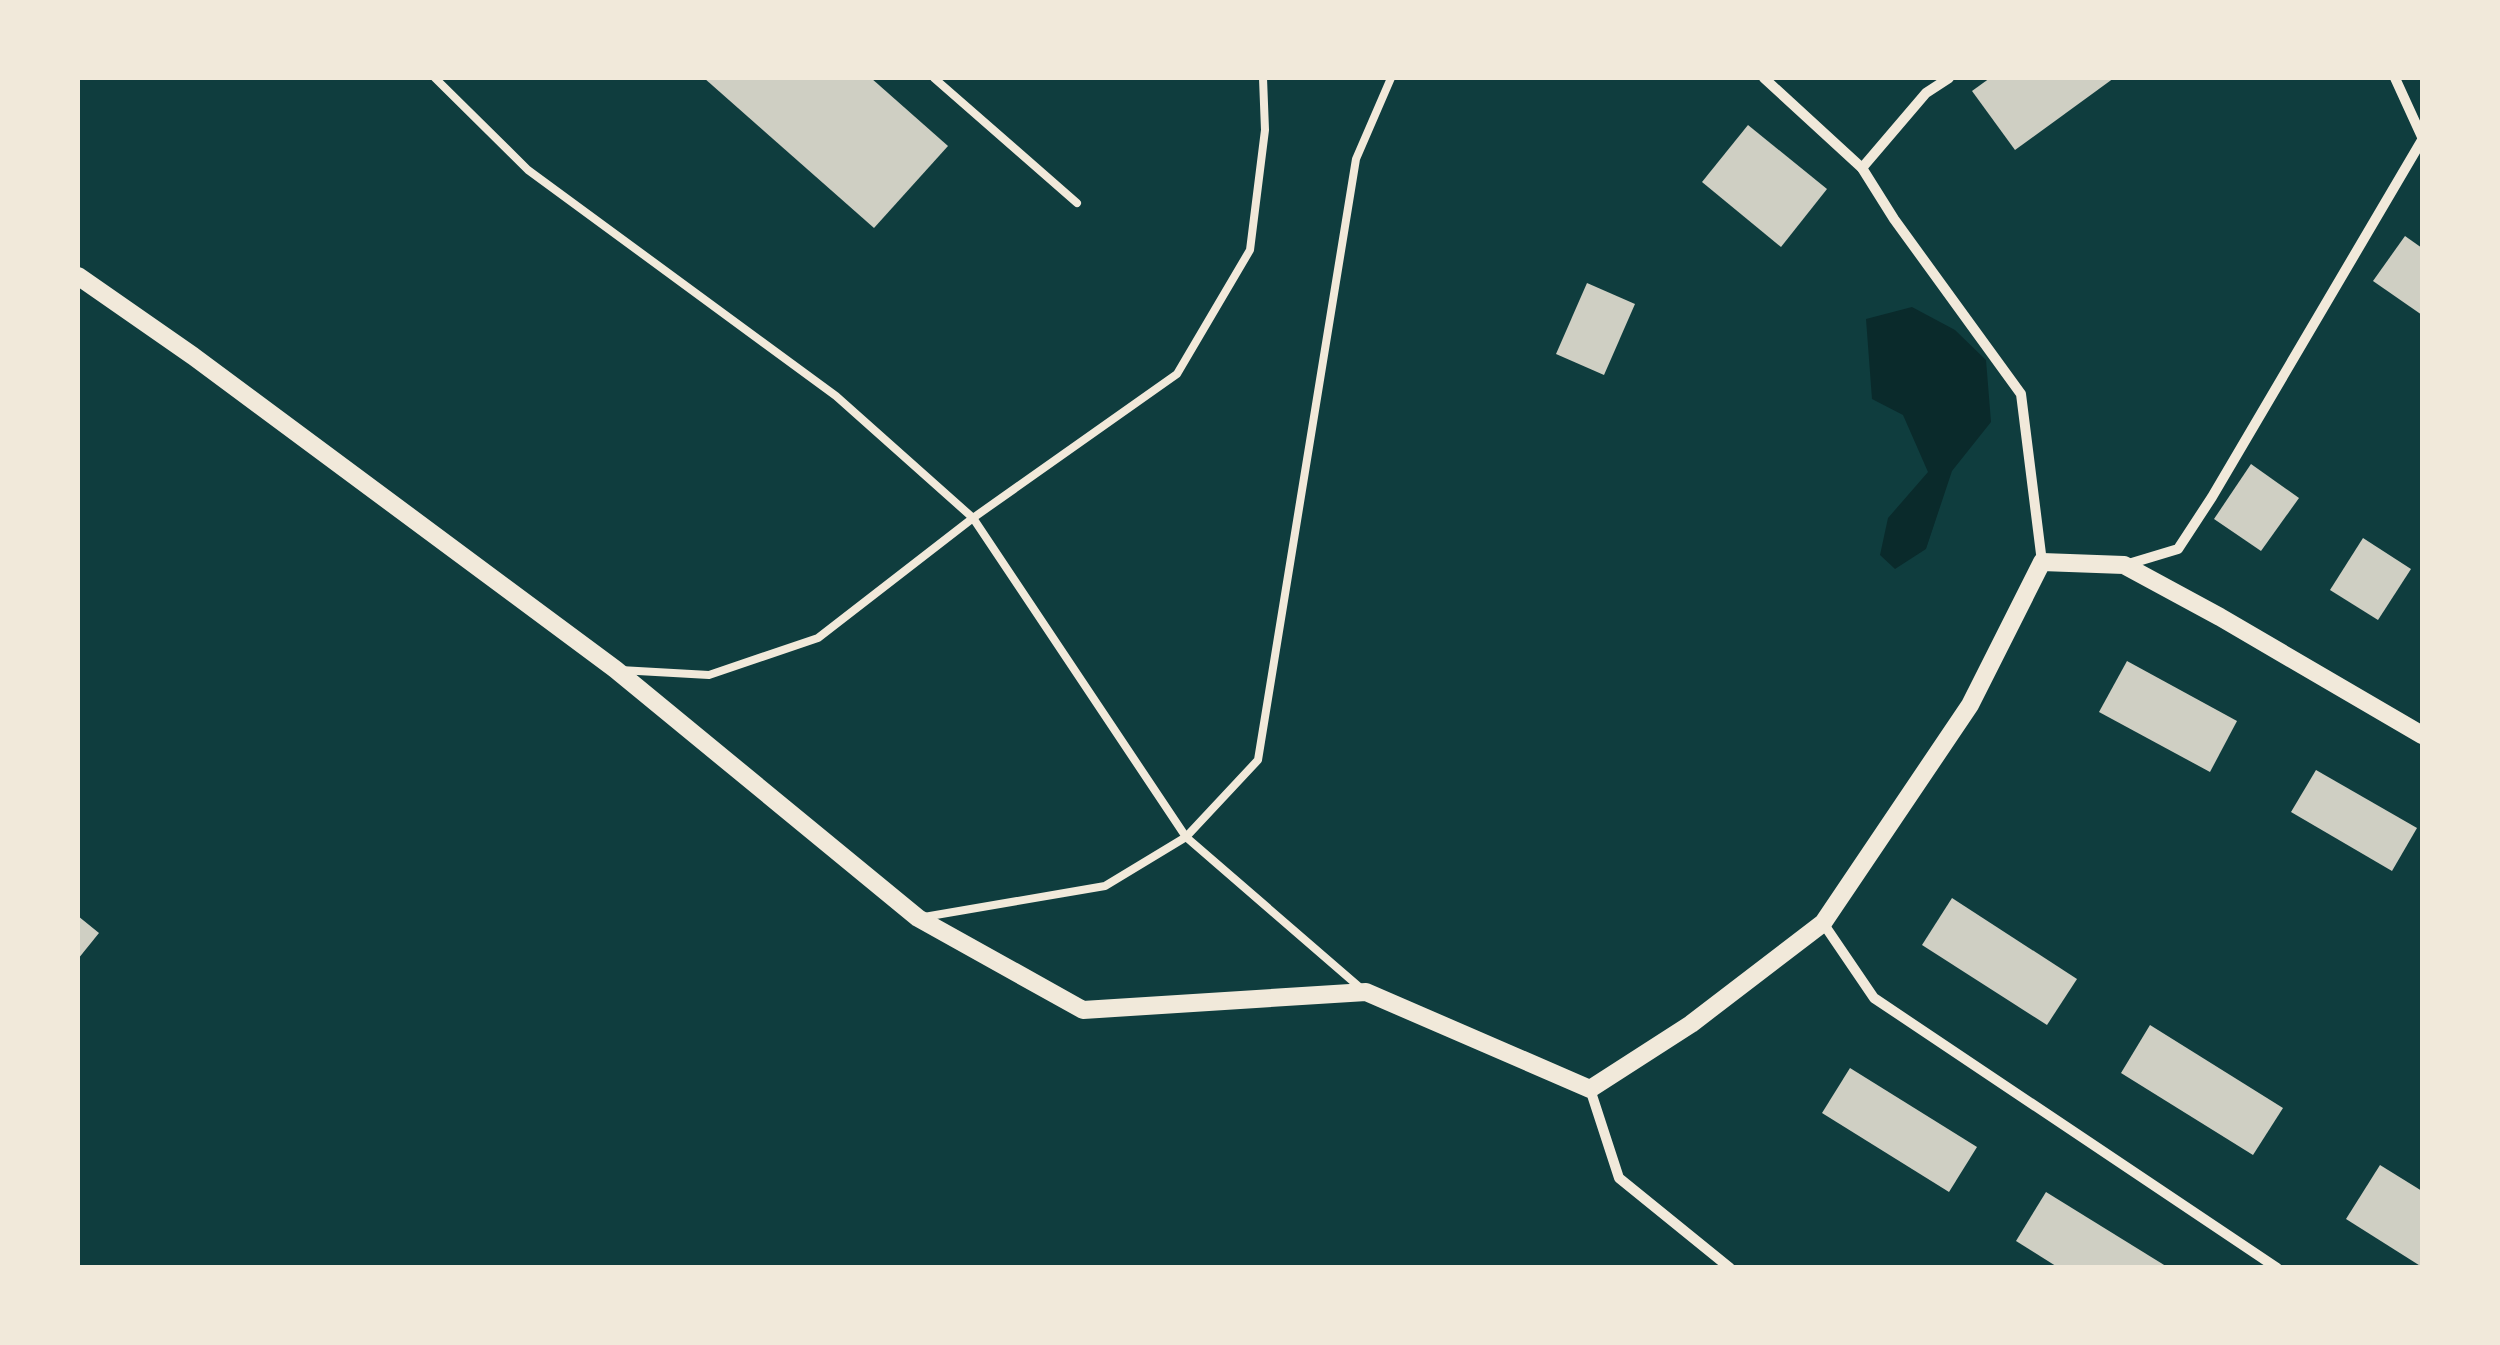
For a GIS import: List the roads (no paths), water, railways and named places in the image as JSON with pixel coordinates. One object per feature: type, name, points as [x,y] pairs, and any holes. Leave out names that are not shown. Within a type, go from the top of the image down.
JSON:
[{"type":"street","points":[[1590,1089],[1691,1024],[1824,924],[1970,705],[2042,562],[2020,394],[1894,220],[1862,168],[1764,78]]},
{"type":"street","points":[[1862,168],[1926,93],[1949,78]]},
{"type":"street","points":[[2042,562],[2124,565],[2178,549],[2422,138],[2395,78]]},
{"type":"street","points":[[78,276],[193,356],[616,670],[918,918],[1083,1010],[1366,992],[1590,1089],[1619,1178],[1730,1268]]},
{"type":"street","points":[[2124,565],[2422,736]]},
{"type":"street","points":[[1824,924],[1874,998],[2277,1268]]},
{"type":"lane","points":[[434,78],[528,170],[836,396],[972,518],[1186,837],[1366,992]]},
{"type":"lane","points":[[934,78],[1077,203]]},
{"type":"lane","points":[[616,670],[709,675],[818,638],[972,518],[1177,374],[1250,250],[1265,130],[1263,78]]},
{"type":"lane","points":[[918,918],[1106,886],[1186,837],[1258,760],[1356,159],[1390,78]]},
{"type":"water","points":[[1912,307],[1955,330],[1986,360],[1991,422],[1952,471],[1926,549],[1895,569],[1880,555],[1888,518],[1928,472],[1903,415],[1872,399],[1866,319]]}]
